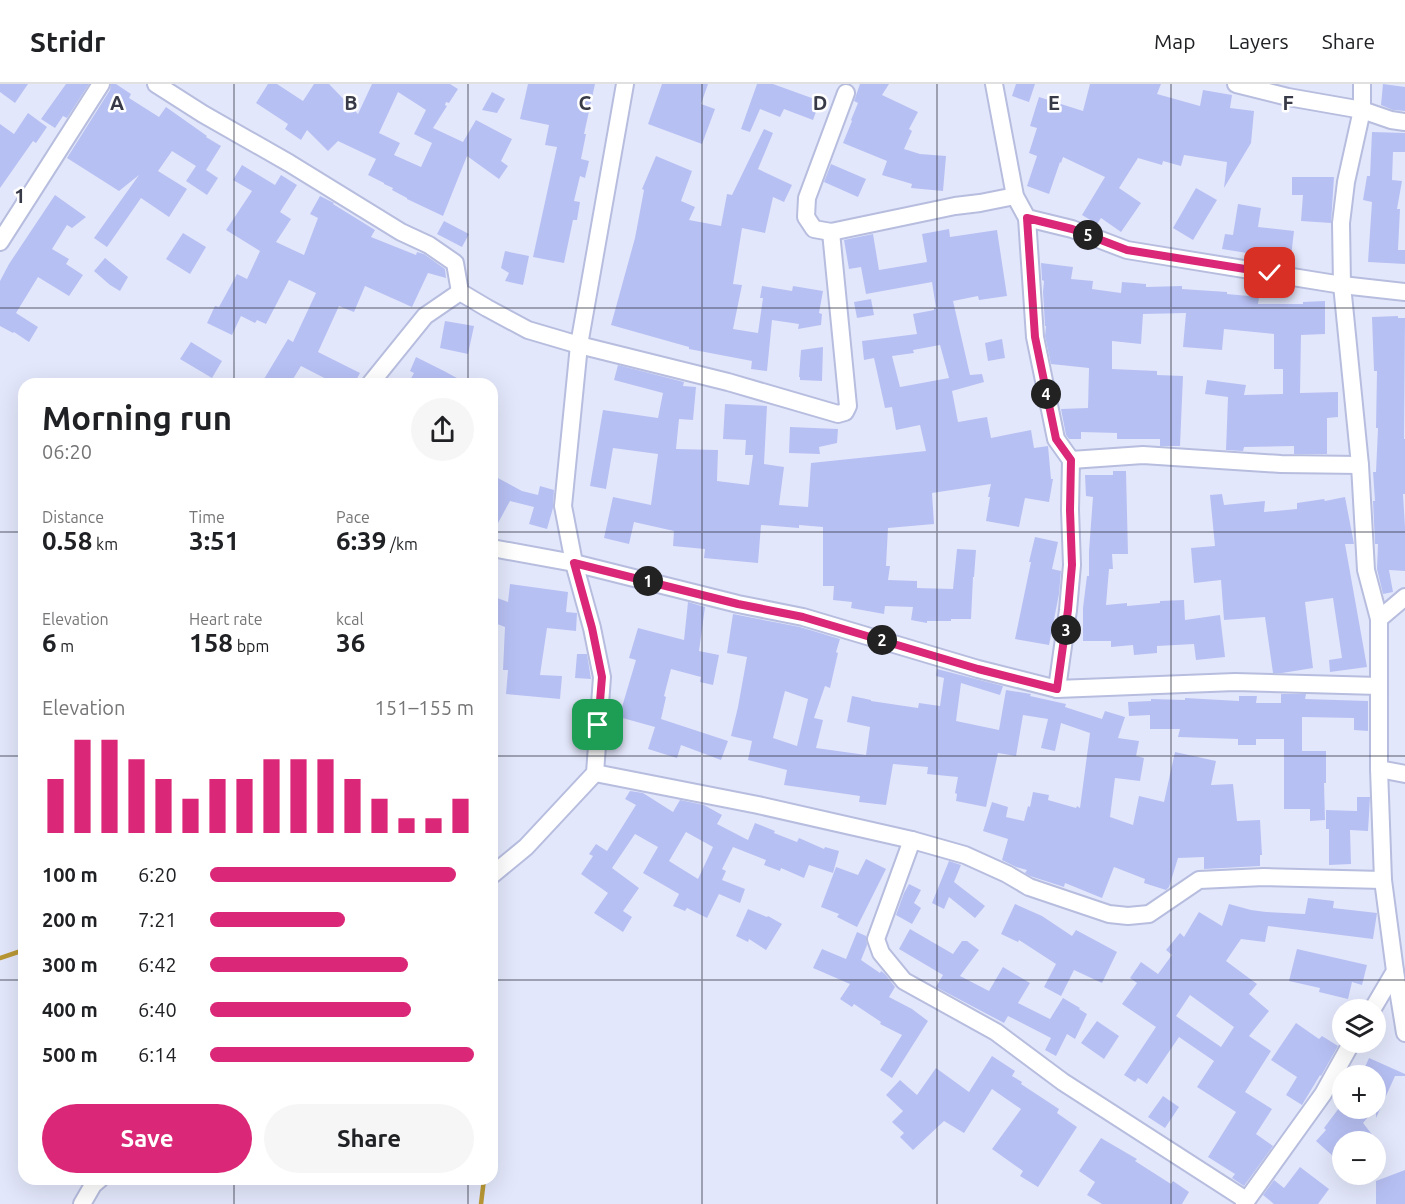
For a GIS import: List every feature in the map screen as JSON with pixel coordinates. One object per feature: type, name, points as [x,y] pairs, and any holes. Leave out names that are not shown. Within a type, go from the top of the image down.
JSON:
[{"type":"street","points":[[0,242],[101,84]]},
{"type":"street","points":[[156,84],[202,114],[289,163],[401,232],[429,245],[455,263],[460,292],[528,330],[728,382],[838,414],[845,412],[848,406],[831,232]]},
{"type":"street","points":[[498,870],[526,848],[595,773],[602,677],[592,628],[574,563],[563,506],[579,345],[625,84]]},
{"type":"street","points":[[994,84],[1014,196],[1027,218],[1035,337],[1056,439],[1071,460],[1072,565],[1057,689]]},
{"type":"street","points":[[1236,84],[1288,97],[1362,110],[1390,120],[1405,122]]},
{"type":"street","points":[[1362,84],[1362,110],[1346,182],[1341,223],[1342,285],[1360,465],[1366,570],[1379,619],[1379,769],[1383,880],[1405,1033]]},
{"type":"street","points":[[846,93],[807,198],[806,218],[814,229],[831,232],[1014,196]]},
{"type":"street","points":[[1027,218],[1072,229],[1127,250],[1342,285],[1405,292]]},
{"type":"street","points":[[375,378],[425,316],[460,292]]},
{"type":"street","points":[[1071,460],[1143,455],[1281,464],[1360,465]]},
{"type":"street","points":[[498,549],[574,563],[738,604],[803,617],[978,669],[1057,689],[1235,682],[1379,686]]},
{"type":"street","points":[[1379,619],[1405,597]]},
{"type":"street","points":[[1379,769],[1405,774]]},
{"type":"street","points":[[595,773],[758,805],[912,840],[965,855],[1029,887],[1109,914],[1128,916],[1149,914],[1199,880],[1264,877],[1383,880]]},
{"type":"street","points":[[912,840],[876,939],[881,954],[904,981],[996,1032],[1062,1082],[1245,1202],[1323,1094],[1346,1053]]},
{"type":"street","points":[[1378,999],[1395,971]]},
{"type":"street","points":[[82,1204],[93,1185]]},
{"type":"building","points":[[0,84],[28,84],[15,103],[0,92]]},
{"type":"building","points":[[66,84],[89,84],[67,118],[63,116],[55,128],[41,119]]},
{"type":"building","points":[[111,84],[116,84],[131,94],[129,98],[159,117],[166,107],[221,146],[206,170],[218,178],[207,195],[186,181],[196,166],[172,151],[158,171],[187,189],[169,217],[141,198],[107,247],[94,238],[139,175],[119,191],[67,158],[110,90]]},
{"type":"building","points":[[268,84],[277,84],[303,101],[314,84],[329,84],[358,114],[372,84],[450,84],[458,89],[449,103],[446,102],[447,106],[433,128],[463,142],[476,120],[512,139],[501,161],[508,166],[499,179],[467,156],[443,216],[407,199],[392,190],[393,188],[368,175],[376,159],[338,141],[328,151],[307,130],[301,140],[285,129],[288,124],[256,103]],"holes":[[[398,92],[426,110],[414,134],[432,143],[421,167],[394,155],[400,143],[379,133]]]},
{"type":"building","points":[[528,84],[595,84],[581,159],[589,161],[585,178],[580,176],[574,201],[580,202],[577,220],[573,220],[564,263],[533,257],[557,147],[545,145],[549,125],[520,119]]},
{"type":"building","points":[[662,84],[708,84],[701,104],[715,109],[702,144],[648,124]]},
{"type":"building","points":[[757,84],[773,84],[820,101],[813,120],[784,109],[780,117],[760,109],[750,132],[741,129]]},
{"type":"building","points":[[860,84],[889,84],[882,95],[918,112],[909,129],[912,131],[904,149],[920,154],[946,156],[943,191],[911,188],[912,184],[882,175],[887,161],[843,143],[858,103],[854,101]]},
{"type":"building","points":[[1016,84],[1035,84],[1029,102],[1012,96]]},
{"type":"building","points":[[1090,84],[1161,84],[1157,94],[1200,106],[1203,90],[1232,95],[1230,108],[1254,111],[1251,143],[1224,188],[1227,162],[1184,155],[1181,166],[1163,161],[1162,165],[1138,158],[1119,188],[1141,203],[1121,232],[1101,218],[1097,224],[1082,215],[1105,177],[1063,157],[1049,194],[1027,186],[1037,156],[1029,153],[1037,128],[1030,126],[1039,97],[1083,111]]},
{"type":"building","points":[[1383,84],[1405,87],[1405,111],[1393,110],[1381,105]]},
{"type":"building","points":[[492,92],[505,99],[497,113],[482,110]]},
{"type":"building","points":[[28,113],[47,127],[36,143],[33,141],[0,188],[0,124],[14,134]]},
{"type":"building","points":[[764,129],[773,133],[758,169],[792,185],[784,202],[773,197],[765,233],[742,228],[733,284],[742,285],[733,329],[758,333],[763,298],[760,298],[762,286],[792,291],[793,286],[823,291],[819,313],[822,314],[821,325],[798,329],[799,324],[772,320],[767,371],[751,369],[752,361],[689,349],[689,347],[611,325],[635,238],[644,190],[642,189],[656,156],[692,171],[681,201],[695,207],[689,220],[721,226],[727,194],[732,195]]},
{"type":"building","points":[[1372,132],[1405,133],[1405,152],[1393,152],[1392,180],[1402,181],[1397,209],[1400,209],[1398,250],[1405,250],[1405,264],[1368,262],[1372,202],[1363,200],[1367,176],[1370,176]]},
{"type":"building","points":[[831,164],[866,179],[858,197],[824,182]]},
{"type":"building","points":[[242,165],[275,185],[281,175],[297,185],[280,212],[291,219],[276,242],[304,255],[318,218],[310,214],[320,196],[375,230],[371,237],[416,255],[417,252],[424,254],[445,269],[446,278],[428,273],[412,307],[365,286],[354,312],[339,306],[318,352],[360,373],[357,378],[324,378],[301,366],[294,378],[265,378],[288,339],[293,342],[316,293],[289,280],[266,324],[257,320],[255,323],[241,316],[232,335],[207,323],[215,306],[219,307],[237,274],[247,279],[260,251],[226,230],[252,191],[233,180]]},
{"type":"building","points":[[1292,177],[1334,177],[1331,223],[1301,221],[1303,195],[1292,195]]},
{"type":"building","points":[[1196,188],[1217,200],[1193,240],[1173,228]]},
{"type":"building","points":[[55,195],[86,217],[72,228],[67,225],[52,249],[69,259],[66,264],[83,275],[69,296],[38,277],[16,313],[38,327],[29,342],[0,326],[0,281]]},
{"type":"building","points":[[1238,204],[1261,208],[1258,227],[1294,231],[1291,257],[1222,249],[1225,234],[1233,235]]},
{"type":"building","points":[[444,221],[469,234],[462,247],[437,234]]},
{"type":"building","points":[[949,229],[950,237],[997,230],[1007,296],[979,300],[978,296],[953,301],[970,375],[982,374],[984,382],[952,391],[958,422],[987,417],[991,438],[1031,430],[1034,448],[1048,446],[1051,479],[1053,479],[1049,502],[1025,498],[1019,527],[986,521],[991,484],[932,493],[934,524],[888,528],[886,566],[890,566],[888,580],[917,581],[917,588],[953,589],[957,549],[976,550],[971,619],[927,621],[927,623],[911,620],[913,607],[885,606],[884,614],[851,608],[852,602],[833,600],[834,586],[823,586],[823,527],[761,525],[758,563],[704,558],[705,549],[673,546],[674,531],[634,522],[629,544],[604,538],[613,497],[651,505],[658,454],[613,448],[606,489],[590,486],[603,410],[658,418],[663,393],[614,380],[618,365],[684,382],[683,386],[696,387],[693,420],[679,419],[676,449],[718,450],[717,481],[749,485],[753,455],[745,455],[746,440],[723,439],[725,404],[767,406],[764,464],[784,467],[779,505],[808,507],[811,463],[926,451],[920,425],[896,430],[892,407],[885,408],[874,358],[864,360],[862,341],[917,334],[913,314],[936,308],[932,282],[866,294],[861,267],[849,269],[844,240],[873,234],[879,270],[927,262],[922,234]],"holes":[[[940,345],[949,378],[900,387],[892,356],[914,353],[913,350]]]},
{"type":"building","points":[[183,233],[206,247],[190,274],[166,259]]},
{"type":"building","points":[[505,251],[529,256],[523,285],[505,281],[509,273],[501,268]]},
{"type":"building","points":[[105,258],[128,277],[120,291],[94,271]]},
{"type":"building","points":[[1041,263],[1073,267],[1071,279],[1093,281],[1092,289],[1121,293],[1122,282],[1146,284],[1146,287],[1182,286],[1182,289],[1259,297],[1258,304],[1303,304],[1303,302],[1325,301],[1325,334],[1301,335],[1300,393],[1338,392],[1338,417],[1327,418],[1327,454],[1294,454],[1294,446],[1244,447],[1243,451],[1226,450],[1228,397],[1205,394],[1207,380],[1246,385],[1244,395],[1283,394],[1283,369],[1274,369],[1274,334],[1224,329],[1222,350],[1183,347],[1186,313],[1143,314],[1141,344],[1112,341],[1112,369],[1157,371],[1157,375],[1183,376],[1180,446],[1160,446],[1160,439],[1117,439],[1117,433],[1081,432],[1081,439],[1069,439],[1066,435],[1061,409],[1088,408],[1089,368],[1051,364],[1045,336],[1044,281],[1042,280]]},
{"type":"building","points":[[871,299],[874,315],[857,318],[854,302]]},
{"type":"building","points":[[1398,316],[1398,318],[1405,318],[1405,494],[1403,494],[1405,571],[1389,570],[1393,592],[1383,594],[1377,569],[1378,544],[1375,544],[1373,501],[1375,501],[1373,472],[1376,472],[1378,428],[1376,428],[1377,371],[1374,371],[1372,317]]},
{"type":"building","points":[[445,321],[474,326],[468,354],[440,348]]},
{"type":"building","points":[[1002,339],[1005,358],[988,361],[985,343]]},
{"type":"building","points":[[191,342],[222,361],[212,378],[180,359]]},
{"type":"building","points":[[823,347],[822,381],[800,380],[801,350]]},
{"type":"building","points":[[416,357],[457,378],[411,378],[414,373],[410,371]]},
{"type":"building","points":[[790,427],[838,429],[837,443],[819,447],[820,454],[789,453]]},
{"type":"building","points":[[1113,471],[1126,471],[1128,554],[1112,554],[1113,569],[1109,569],[1106,605],[1127,603],[1127,606],[1184,600],[1185,620],[1220,615],[1225,657],[1196,660],[1194,644],[1157,646],[1157,653],[1134,655],[1133,645],[1111,647],[1111,641],[1083,641],[1083,608],[1087,576],[1089,576],[1093,497],[1086,496],[1085,475],[1113,475]]},
{"type":"building","points":[[498,478],[522,491],[538,495],[540,486],[554,490],[553,508],[547,529],[529,524],[534,507],[510,501],[498,523]]},
{"type":"building","points":[[1222,494],[1224,505],[1265,501],[1264,512],[1297,509],[1297,503],[1345,497],[1354,544],[1345,544],[1367,667],[1330,672],[1329,660],[1342,658],[1333,598],[1305,602],[1313,668],[1273,673],[1265,617],[1224,620],[1221,580],[1194,583],[1191,548],[1215,546],[1210,495]]},
{"type":"building","points":[[1035,537],[1058,542],[1052,569],[1061,571],[1059,594],[1049,645],[1015,639]]},
{"type":"building","points":[[510,584],[568,592],[566,612],[577,613],[576,631],[547,628],[540,675],[562,676],[560,699],[506,694],[508,670],[503,670],[505,627],[498,624],[498,598],[508,602]]},
{"type":"building","points":[[688,602],[705,607],[699,651],[719,655],[713,685],[700,682],[701,677],[671,669],[661,719],[728,741],[721,760],[681,745],[677,758],[648,749],[655,727],[619,717],[636,660],[629,658],[638,628],[684,640]]},
{"type":"building","points":[[733,614],[800,627],[840,639],[830,688],[825,686],[814,718],[823,720],[816,748],[866,755],[870,727],[847,722],[852,696],[918,708],[919,703],[940,706],[944,678],[936,676],[937,669],[1003,686],[1000,695],[961,683],[956,721],[999,730],[1006,690],[1066,704],[1065,707],[1102,719],[1105,711],[1125,717],[1118,738],[1139,741],[1136,756],[1144,758],[1140,781],[1115,778],[1110,817],[1133,825],[1139,796],[1164,802],[1175,752],[1216,761],[1211,785],[1233,784],[1237,821],[1260,820],[1262,855],[1260,855],[1260,866],[1204,869],[1204,857],[1178,858],[1166,890],[1144,883],[1145,879],[1114,867],[1102,898],[1065,883],[1064,887],[1030,876],[1025,873],[1027,870],[1002,860],[1008,839],[983,831],[992,802],[1008,807],[1006,817],[1024,821],[1033,792],[1049,795],[1048,800],[1080,808],[1090,733],[1061,723],[1055,751],[1041,748],[1048,719],[1023,715],[1016,756],[998,753],[986,807],[956,801],[958,777],[927,774],[928,767],[893,764],[886,805],[859,802],[860,796],[784,785],[787,770],[748,760],[752,741],[731,736],[747,657],[727,653]],"holes":[[[785,691],[808,699],[797,746],[773,738]]]},
{"type":"building","points":[[577,654],[587,654],[591,679],[575,678]]},
{"type":"building","points":[[1281,694],[1306,694],[1305,699],[1368,701],[1368,731],[1354,730],[1354,718],[1302,717],[1302,751],[1326,751],[1325,820],[1310,821],[1310,809],[1284,809],[1284,739],[1256,739],[1256,745],[1238,745],[1238,739],[1178,737],[1180,729],[1150,729],[1150,715],[1129,716],[1128,702],[1151,701],[1151,699],[1185,700],[1185,698],[1239,701],[1239,696],[1257,696],[1256,703],[1281,703]]},
{"type":"building","points":[[582,712],[589,713],[586,747],[579,746]]},
{"type":"building","points":[[630,791],[643,793],[673,812],[680,800],[704,805],[722,815],[717,824],[748,840],[755,823],[797,842],[799,838],[824,849],[825,847],[839,851],[833,873],[809,865],[804,878],[781,868],[780,871],[764,865],[766,860],[733,847],[722,869],[726,871],[722,880],[745,889],[740,903],[719,894],[707,918],[687,908],[685,911],[673,906],[679,894],[643,873],[658,847],[635,834],[612,868],[639,888],[623,911],[632,917],[623,932],[594,913],[608,893],[581,874],[593,856],[589,854],[596,844],[607,851],[636,805],[625,799]],"holes":[[[686,832],[713,847],[698,879],[669,861]]]},
{"type":"building","points":[[1357,797],[1370,797],[1368,831],[1350,830],[1351,864],[1329,865],[1329,829],[1326,829],[1326,810],[1357,811]]},
{"type":"building","points":[[866,859],[886,869],[857,927],[837,917],[839,914],[821,907],[836,867],[858,875]]},
{"type":"building","points":[[949,861],[961,865],[954,882],[985,906],[975,918],[949,897],[944,909],[932,903]]},
{"type":"building","points":[[909,884],[921,890],[914,903],[921,908],[912,924],[896,915]]},
{"type":"building","points":[[1308,898],[1334,901],[1333,908],[1377,913],[1373,939],[1268,926],[1265,942],[1241,939],[1226,961],[1257,984],[1249,994],[1269,1011],[1249,1036],[1271,1051],[1245,1092],[1272,1109],[1256,1134],[1273,1146],[1244,1186],[1232,1178],[1235,1174],[1208,1157],[1236,1112],[1197,1087],[1214,1061],[1179,1037],[1147,1084],[1138,1078],[1135,1082],[1124,1075],[1156,1027],[1122,1004],[1137,983],[1130,978],[1141,962],[1158,974],[1172,955],[1166,950],[1180,933],[1184,937],[1199,912],[1222,926],[1229,904],[1266,912],[1305,914]],"holes":[[[1190,995],[1234,1027],[1221,1047],[1176,1016]]]},
{"type":"building","points":[[1015,904],[1042,916],[1072,936],[1076,930],[1117,952],[1102,983],[1074,970],[1061,996],[1044,987],[1056,964],[1019,940],[1018,942],[1001,934]]},
{"type":"building","points":[[748,909],[782,924],[766,950],[749,939],[748,942],[736,936]]},
{"type":"building","points":[[910,929],[953,954],[962,941],[967,941],[979,950],[960,976],[989,991],[1003,967],[1030,983],[1018,1003],[1050,1019],[1063,998],[1080,1008],[1087,1014],[1075,1039],[1067,1034],[1056,1056],[1045,1050],[1051,1038],[1008,1016],[1004,1023],[936,987],[943,975],[899,949]]},
{"type":"building","points":[[857,932],[866,936],[867,945],[861,960],[885,974],[895,987],[889,997],[912,1009],[928,1021],[892,1078],[880,1070],[902,1035],[880,1024],[881,1022],[854,1004],[852,1007],[840,999],[850,984],[813,968],[822,949],[846,959]]},
{"type":"building","points":[[1297,949],[1367,965],[1362,985],[1352,982],[1348,999],[1319,992],[1320,988],[1289,981]]},
{"type":"building","points":[[1097,1021],[1119,1036],[1104,1059],[1081,1043]]},
{"type":"building","points":[[1296,1023],[1319,1039],[1322,1036],[1332,1042],[1332,1053],[1334,1053],[1302,1105],[1286,1095],[1297,1077],[1271,1060]]},
{"type":"building","points":[[992,1056],[1015,1071],[1012,1076],[1059,1109],[1057,1113],[1077,1127],[1038,1187],[1020,1176],[1023,1171],[992,1149],[1021,1109],[992,1089],[964,1133],[944,1121],[913,1150],[900,1137],[904,1133],[892,1122],[903,1111],[886,1095],[900,1080],[917,1095],[936,1068],[969,1092]]},
{"type":"building","points":[[1369,1058],[1385,1065],[1366,1065]]},
{"type":"building","points":[[1386,1066],[1405,1074],[1405,1076],[1395,1076],[1386,1096]]},
{"type":"building","points":[[1163,1096],[1179,1107],[1165,1128],[1148,1117]]},
{"type":"building","points":[[1332,1117],[1366,1119],[1363,1123],[1369,1131],[1332,1131],[1332,1155],[1316,1141],[1326,1130],[1324,1128]]},
{"type":"building","points":[[1101,1138],[1137,1159],[1135,1161],[1171,1184],[1173,1181],[1189,1192],[1182,1204],[1102,1204],[1087,1195],[1095,1182],[1079,1171]]},
{"type":"building","points":[[1300,1167],[1329,1189],[1318,1204],[1274,1204],[1263,1195],[1274,1180],[1284,1188]]},
{"type":"building","points":[[1405,1170],[1405,1204],[1376,1204],[1376,1185],[1386,1185],[1386,1177]]},
{"type":"waterway","points":[[0,958],[18,952]]},
{"type":"waterway","points":[[481,1204],[483,1185]]},
{"type":"route","points":[[598,725],[602,677],[592,628],[574,563],[738,604],[803,617],[978,669],[1057,689],[1072,565],[1071,460],[1056,439],[1035,337],[1027,218],[1072,229],[1127,250],[1270,273]]}]
